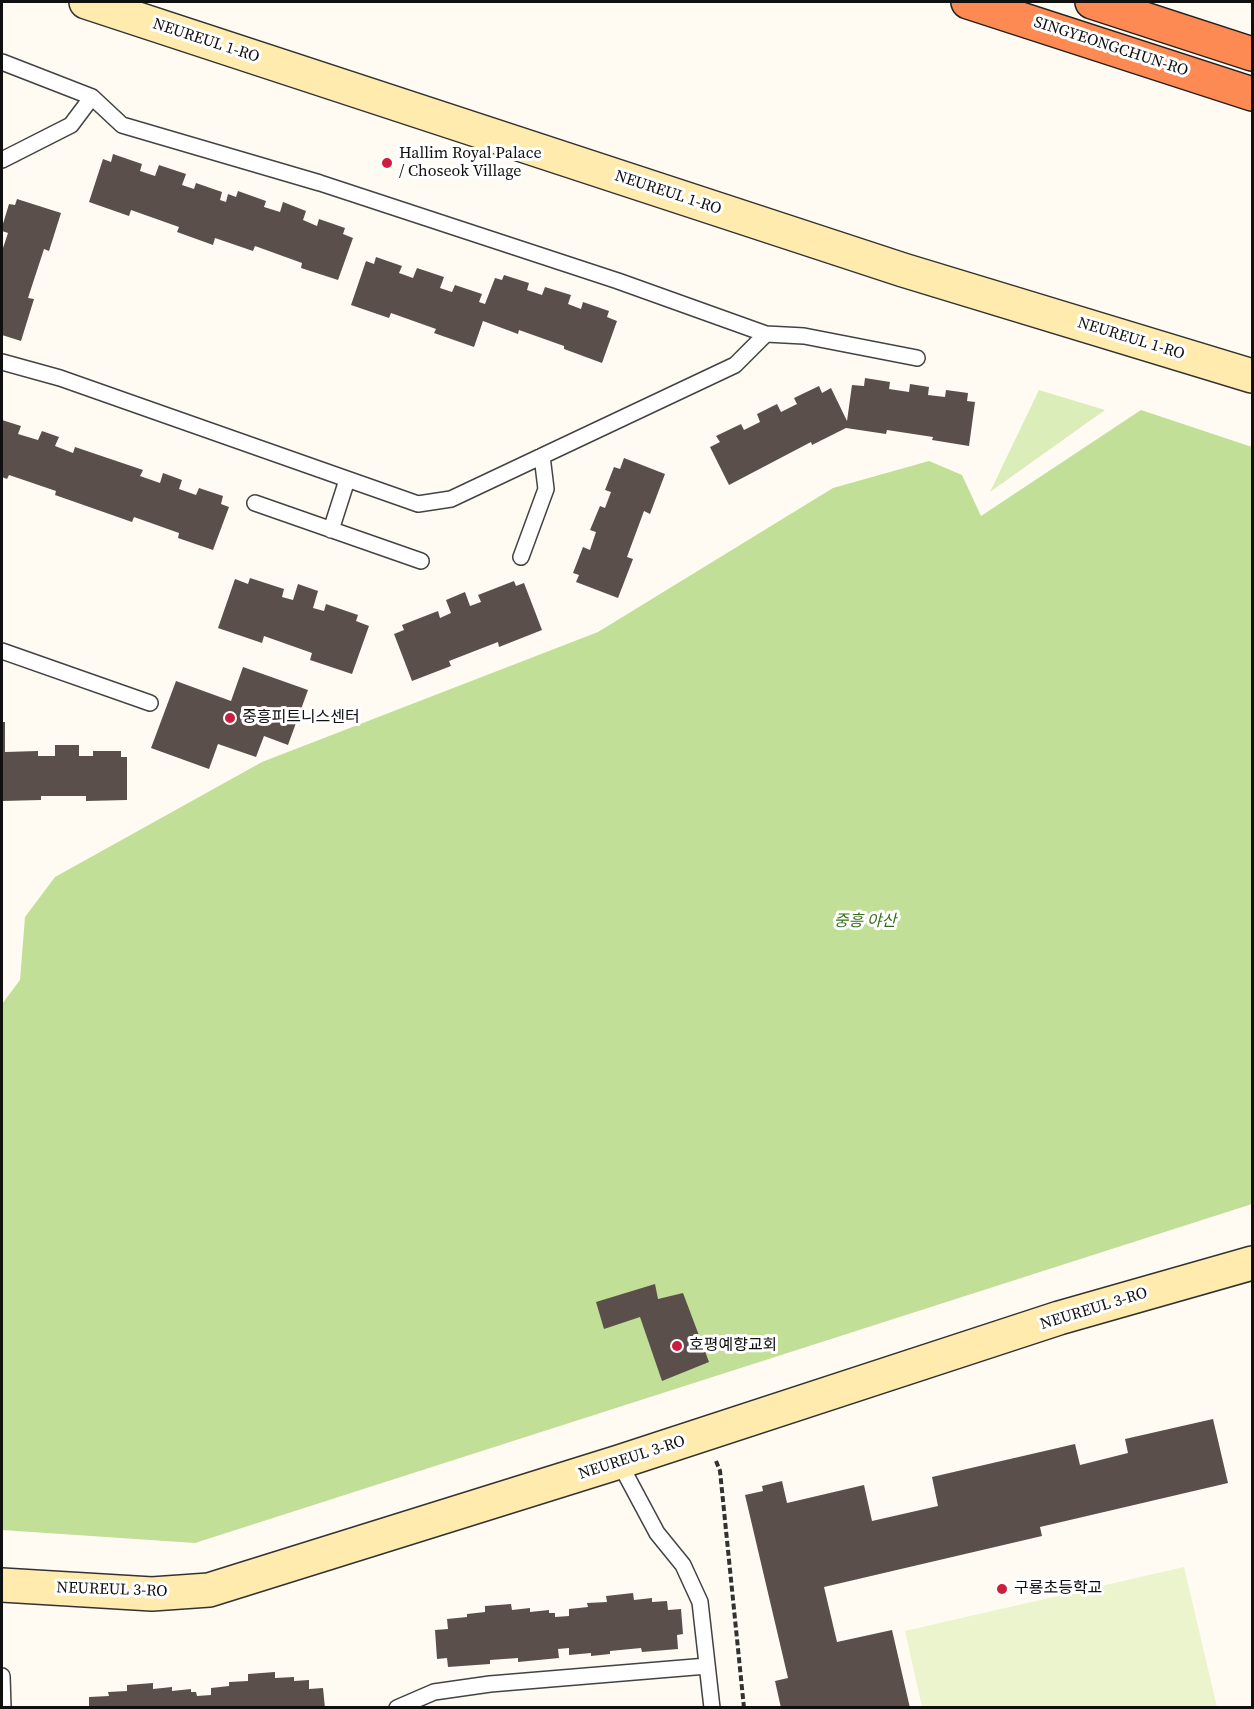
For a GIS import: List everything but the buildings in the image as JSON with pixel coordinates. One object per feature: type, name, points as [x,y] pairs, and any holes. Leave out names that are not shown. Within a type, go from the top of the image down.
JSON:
[{"type":"highway","name":"SINGYEONGCHUN-RO","points":[[968,2],[1116,48],[1252,94]]},
{"type":"highway","points":[[1092,2],[1252,54]]},
{"type":"street","name":"NEUREUL 1-RO","points":[[86,2],[903,270],[1252,376]]},
{"type":"street","name":"NEUREUL 3-RO","points":[[2,1585],[152,1594],[209,1590],[707,1434],[1059,1318],[1252,1263]]},
{"type":"lane","points":[[2,62],[92,97],[122,125],[320,183],[618,281],[766,334],[804,336],[917,358]]},
{"type":"lane","points":[[2,160],[71,125],[92,97]]},
{"type":"lane","points":[[2,362],[60,378],[418,504],[451,499],[735,365],[766,334]]},
{"type":"lane","points":[[521,557],[546,489],[542,456]]},
{"type":"lane","points":[[331,530],[347,480]]},
{"type":"lane","points":[[255,503],[422,561]]},
{"type":"lane","points":[[2,651],[150,703]]},
{"type":"lane","points":[[619,1462],[657,1533],[683,1565],[700,1602],[712,1707]]},
{"type":"lane","points":[[397,1707],[434,1692],[490,1684],[707,1666]]},
{"type":"lane","points":[[2,1676],[3,1707]]},
{"type":"path","points":[[707,1434],[720,1471],[744,1707]]},
{"type":"green space","points":[[1039,390],[1105,410],[990,492]]},
{"type":"green space","name":"중흥 야산","points":[[1141,410],[1252,447],[1252,1204],[195,1543],[2,1530],[2,1004],[20,980],[25,917],[55,877],[262,762],[598,632],[833,488],[929,461],[962,475],[981,516]]},
{"type":"green space","points":[[1184,1567],[1217,1707],[922,1707],[905,1631]]},
{"type":"place","name":"Hallim Royal Palace / Choseok Village","points":[[387,163]]},
{"type":"place","name":"중흥피트니스센터","points":[[230,718]]},
{"type":"place","name":"호평예향교회","points":[[677,1346]]},
{"type":"place","name":"구룡초등학교","points":[[1002,1589]]}]
